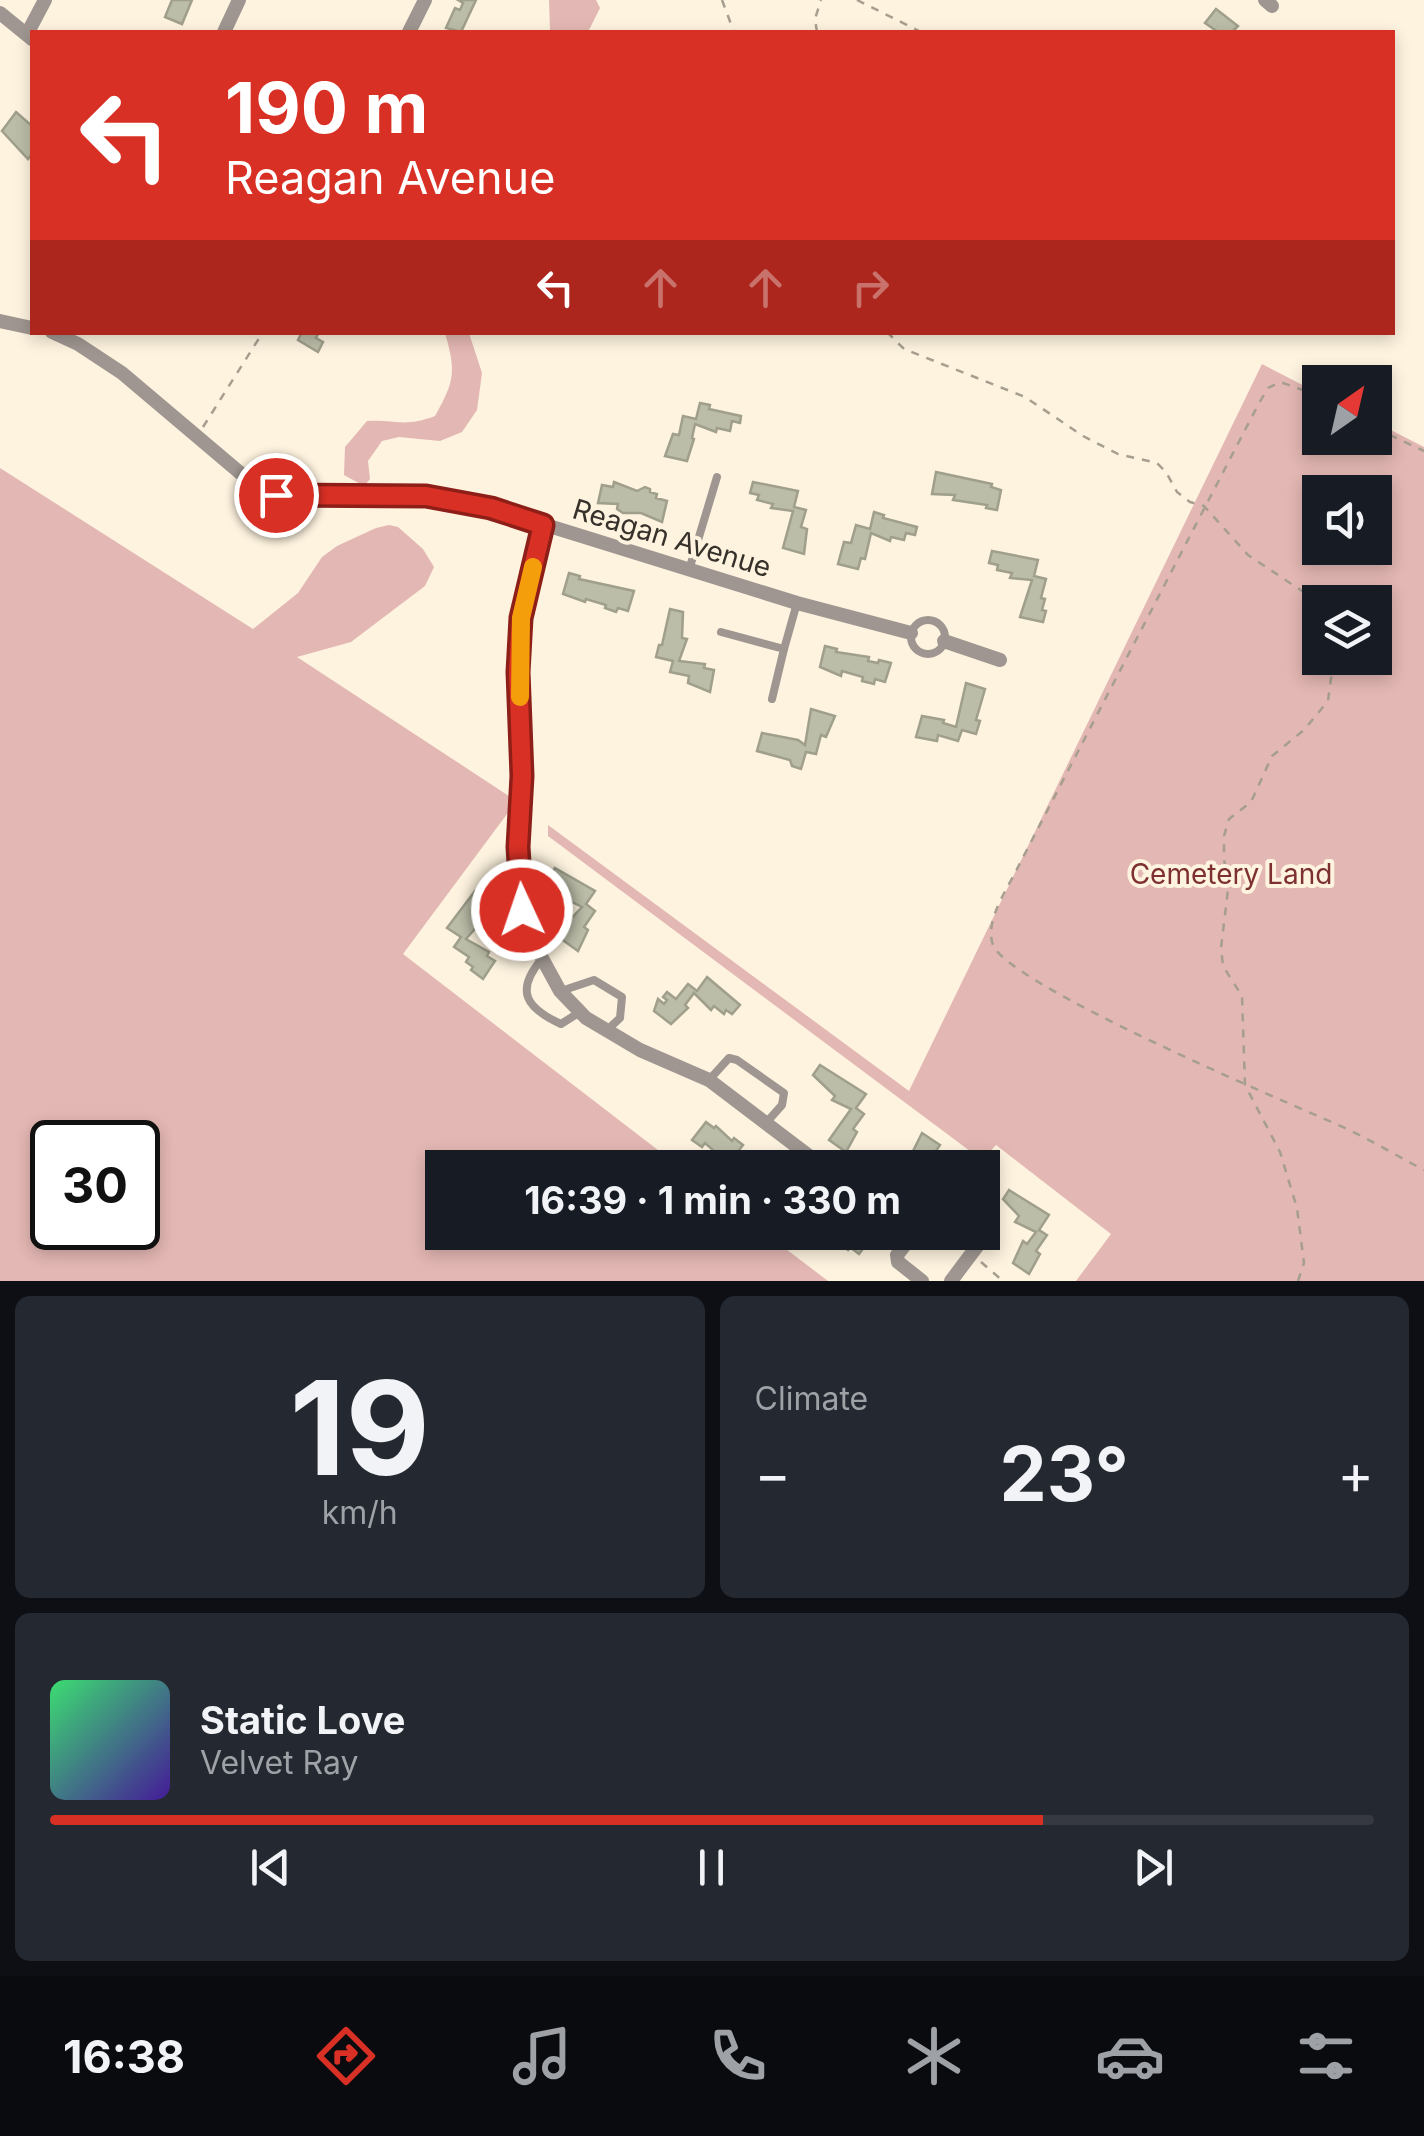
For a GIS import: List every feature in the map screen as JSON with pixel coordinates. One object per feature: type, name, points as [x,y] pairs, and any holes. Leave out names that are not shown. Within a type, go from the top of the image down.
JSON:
[{"type":"street","points":[[33,30],[46,0]]},
{"type":"street","points":[[225,30],[239,0]]},
{"type":"street","points":[[410,30],[425,0]]},
{"type":"street","points":[[0,13],[30,36]]},
{"type":"street","points":[[0,321],[30,328]]},
{"type":"street","name":"Reagan Avenue","points":[[58,335],[122,373],[260,488],[276,495],[426,496],[491,508],[797,603],[911,633]]},
{"type":"street","points":[[543,525],[521,618],[518,672],[522,776],[520,894],[522,910],[542,960],[560,991],[605,1032],[709,1080],[801,1150]]},
{"type":"street","points":[[944,641],[1000,660]]},
{"type":"street","points":[[901,1250],[898,1262],[922,1281]]},
{"type":"street","points":[[951,1281],[975,1250]]},
{"type":"lane","points":[[689,570],[717,477]]},
{"type":"lane","points":[[772,700],[797,603]]},
{"type":"lane","points":[[920,621],[935,621],[944,629],[944,641],[936,652],[923,653],[913,645],[911,633],[920,621]]},
{"type":"lane","points":[[722,632],[784,649]]},
{"type":"lane","points":[[542,960],[527,978],[524,989],[528,998],[560,1024],[580,1012]]},
{"type":"lane","points":[[560,991],[594,980],[622,997],[620,1018],[605,1032]]},
{"type":"lane","points":[[709,1080],[729,1058],[738,1060],[784,1094],[782,1105],[766,1123]]},
{"type":"path","points":[[722,0],[733,30]]},
{"type":"path","points":[[817,30],[814,19],[821,0]]},
{"type":"path","points":[[856,0],[917,30]]},
{"type":"path","points":[[197,436],[261,335]]},
{"type":"path","points":[[890,335],[904,349],[1025,396],[1083,436],[1118,454],[1157,463],[1177,492],[1204,506],[1248,555],[1302,590]]},
{"type":"path","points":[[1302,390],[1280,382],[1268,388],[1018,867],[991,927],[994,947],[1014,968],[1126,1028],[1338,1124],[1424,1170]]},
{"type":"path","points":[[1392,436],[1424,450]]},
{"type":"path","points":[[1298,1281],[1304,1263],[1297,1208],[1280,1152],[1245,1085],[1242,996],[1223,966],[1220,948],[1228,881],[1224,836],[1230,819],[1251,802],[1272,756],[1304,730],[1328,701],[1332,675]]},
{"type":"path","points":[[972,1255],[1003,1281]]},
{"type":"green space","points":[[549,0],[596,0],[600,8],[589,30],[550,30]]},
{"type":"green space","points":[[446,335],[470,335],[482,373],[477,410],[462,432],[440,441],[399,437],[382,441],[368,461],[370,479],[364,486],[344,475],[345,447],[367,421],[407,422],[435,416],[452,376]]},
{"type":"green space","name":"Cemetery Land","points":[[1262,364],[1302,385],[1302,455],[1392,455],[1392,431],[1424,447],[1424,1281],[1076,1281],[1111,1234],[996,1145],[991,1150],[969,1150],[548,836],[548,825],[909,1091]]},
{"type":"green space","points":[[0,468],[253,629],[298,593],[322,557],[376,528],[398,527],[423,549],[434,567],[425,586],[351,642],[297,657],[512,798],[510,810],[403,954],[658,1150],[425,1150],[425,1250],[787,1250],[828,1281],[0,1281]]},
{"type":"building","points":[[172,0],[192,0],[182,24],[165,17]]},
{"type":"building","points":[[458,0],[476,0],[462,30],[446,28],[455,8],[460,10],[463,3]]},
{"type":"building","points":[[1216,9],[1238,26],[1234,30],[1215,30],[1205,23]]},
{"type":"building","points":[[16,112],[30,124],[28,159],[2,131]]},
{"type":"building","points":[[300,335],[318,335],[316,338],[323,342],[318,352],[298,340]]},
{"type":"building","points":[[700,403],[741,416],[740,423],[732,421],[730,431],[717,428],[716,432],[695,424],[687,461],[665,456],[673,434],[679,435],[683,416],[696,419]]},
{"type":"building","points":[[936,472],[992,484],[991,487],[1001,490],[997,510],[953,500],[955,495],[932,494]]},
{"type":"building","points":[[614,482],[637,491],[645,487],[657,494],[656,498],[667,501],[662,522],[641,513],[623,513],[617,509],[618,504],[598,503],[602,485],[613,487]]},
{"type":"building","points":[[753,482],[798,491],[794,507],[806,510],[801,527],[807,529],[804,554],[783,548],[793,511],[771,508],[773,504],[757,500],[759,495],[750,493]]},
{"type":"building","points":[[874,512],[917,527],[915,535],[906,533],[904,540],[891,537],[890,541],[871,533],[865,559],[861,558],[858,569],[838,564],[844,542],[851,543],[856,525],[870,529]]},
{"type":"building","points":[[992,551],[1038,560],[1034,576],[1046,579],[1041,598],[1045,599],[1042,610],[1046,611],[1043,622],[1020,617],[1032,580],[1010,578],[1012,573],[997,570],[998,565],[989,563]]},
{"type":"building","points":[[569,573],[580,576],[579,579],[634,591],[628,611],[618,608],[616,612],[605,608],[606,605],[563,594]]},
{"type":"building","points":[[670,609],[683,612],[682,638],[687,639],[679,661],[705,664],[704,668],[714,670],[710,692],[688,683],[689,676],[670,672],[673,661],[656,657]]},
{"type":"building","points":[[825,646],[837,649],[836,652],[869,657],[868,661],[891,663],[885,682],[875,679],[874,684],[862,681],[863,677],[842,671],[841,676],[820,667]]},
{"type":"building","points":[[966,683],[985,689],[976,734],[962,730],[958,741],[938,735],[937,741],[916,737],[922,716],[956,727]]},
{"type":"building","points":[[811,709],[835,716],[826,737],[821,735],[816,754],[806,752],[801,769],[792,766],[790,760],[757,751],[762,733],[805,745]]},
{"type":"building","points":[[555,868],[595,891],[586,904],[595,911],[584,927],[588,930],[578,951],[560,938],[567,929],[563,927],[582,907],[562,897],[565,893],[549,876]]},
{"type":"building","points":[[475,891],[486,899],[482,905],[485,907],[477,919],[481,922],[466,939],[489,952],[487,956],[495,961],[483,979],[471,970],[473,967],[466,962],[469,957],[454,947],[461,937],[447,928]]},
{"type":"building","points":[[707,977],[740,1005],[732,1014],[726,1010],[724,1014],[714,1006],[711,1010],[694,993],[685,1005],[688,1008],[671,1024],[654,1011],[658,999],[664,1004],[667,1000],[663,997],[667,992],[676,999],[688,984],[697,991]]},
{"type":"building","points":[[820,1065],[866,1094],[856,1108],[864,1114],[853,1129],[857,1132],[847,1150],[829,1140],[851,1109],[832,1100],[835,1096],[813,1075]]},
{"type":"building","points":[[706,1122],[743,1145],[739,1150],[713,1150],[692,1140]]},
{"type":"building","points":[[922,1133],[940,1145],[936,1150],[914,1150]]},
{"type":"building","points":[[1009,1190],[1049,1215],[1039,1230],[1047,1235],[1036,1251],[1040,1254],[1029,1274],[1013,1263],[1023,1241],[1027,1244],[1036,1232],[1015,1222],[1019,1216],[1003,1199]]},
{"type":"slow traffic","points":[[520,697],[521,618],[533,567]]},
{"type":"route","points":[[276,495],[426,496],[491,508],[543,525],[521,618],[518,672],[522,910]]}]
